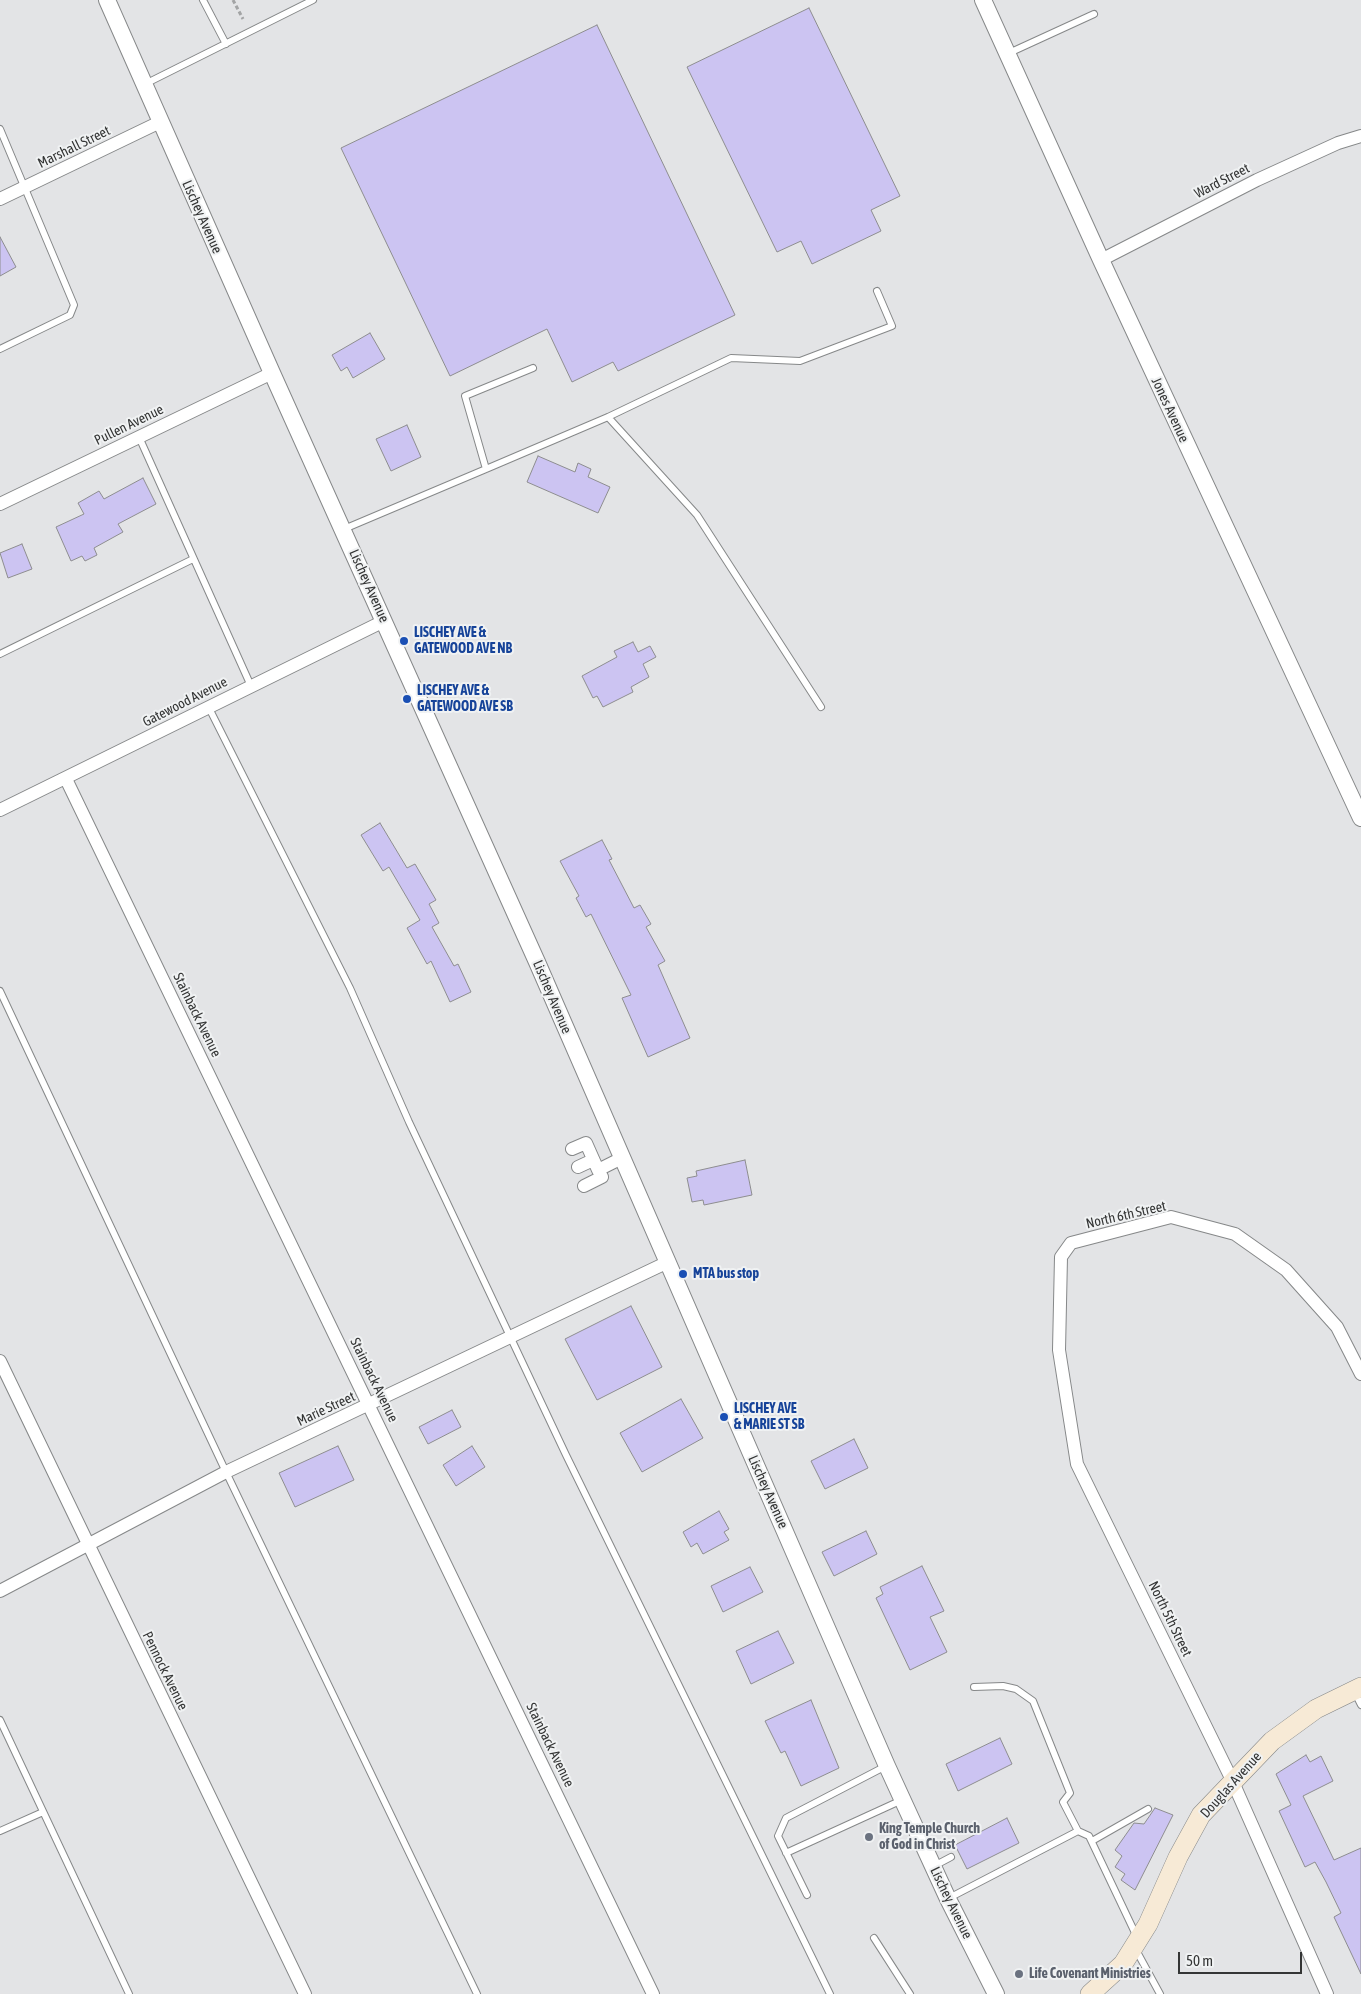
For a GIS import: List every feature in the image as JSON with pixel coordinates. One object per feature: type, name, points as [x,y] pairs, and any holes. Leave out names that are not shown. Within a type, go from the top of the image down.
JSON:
[{"type":"main road","name":"Douglas Avenue","points":[[1090,1994],[1123,1964],[1148,1924],[1178,1856],[1201,1814],[1272,1741],[1316,1709],[1359,1694]]},
{"type":"street","name":"Lischey Avenue","points":[[107,0],[272,373],[538,962],[887,1766],[948,1899],[996,1994]]},
{"type":"street","name":"Jones Avenue","points":[[983,0],[1100,260],[1361,818]]},
{"type":"street","name":"Marshall Street","points":[[0,199],[160,122]]},
{"type":"street","name":"Ward Street","points":[[1100,260],[1257,180],[1338,143],[1361,136]]},
{"type":"street","name":"Pullen Avenue","points":[[0,504],[272,373]]},
{"type":"street","name":"Gatewood Avenue","points":[[0,810],[384,621]]},
{"type":"street","name":"Stainback Avenue","points":[[66,779],[653,1994]]},
{"type":"street","points":[[572,1149],[586,1143],[602,1177],[584,1186]]},
{"type":"street","points":[[578,1167],[596,1165],[622,1158]]},
{"type":"street","name":"North 6th Street","points":[[1071,1243],[1171,1217],[1235,1234],[1286,1270],[1337,1327],[1361,1374]]},
{"type":"street","name":"North 5th Street","points":[[1071,1243],[1061,1257],[1059,1350],[1077,1464],[1232,1780],[1327,1994]]},
{"type":"street","name":"Marie Street","points":[[0,1591],[226,1472],[370,1406],[668,1262]]},
{"type":"street","name":"Pennock Avenue","points":[[0,1361],[305,1994]]},
{"type":"lane","points":[[204,0],[226,44]]},
{"type":"lane","points":[[144,84],[313,0]]},
{"type":"lane","points":[[1008,54],[1094,14]]},
{"type":"lane","points":[[0,129],[74,302],[74,309],[70,315],[0,349]]},
{"type":"lane","points":[[344,529],[608,416],[731,358],[800,361],[892,326],[877,291]]},
{"type":"lane","points":[[486,469],[465,396],[533,368]]},
{"type":"lane","points":[[608,416],[697,514],[821,707]]},
{"type":"lane","points":[[139,437],[251,686]]},
{"type":"lane","points":[[0,654],[193,559]]},
{"type":"lane","points":[[208,708],[350,988],[413,1131],[511,1338],[685,1702],[830,1994]]},
{"type":"lane","points":[[0,991],[226,1472],[477,1994]]},
{"type":"lane","points":[[974,1687],[1003,1686],[1016,1689],[1033,1701],[1070,1794],[1063,1802],[1078,1831],[1089,1836],[1092,1841],[1160,1994]]},
{"type":"lane","points":[[0,1720],[129,1994]]},
{"type":"lane","points":[[807,1895],[778,1836],[786,1818],[887,1766]]},
{"type":"lane","points":[[786,1853],[903,1800]]},
{"type":"lane","points":[[1092,1841],[1148,1809]]},
{"type":"lane","points":[[0,1831],[43,1812]]},
{"type":"lane","points":[[948,1899],[1078,1831]]},
{"type":"lane","points":[[933,1866],[951,1857]]},
{"type":"lane","points":[[874,1938],[910,1994]]},
{"type":"path","points":[[233,0],[243,19]]},
{"type":"building","points":[[809,8],[900,196],[871,210],[881,231],[812,264],[801,241],[777,252],[687,67]]},
{"type":"building","points":[[597,25],[735,315],[618,371],[613,362],[572,382],[547,329],[450,376],[341,148]]},
{"type":"building","points":[[0,237],[16,267],[0,276]]},
{"type":"building","points":[[370,333],[385,359],[353,378],[347,367],[341,371],[332,355]]},
{"type":"building","points":[[407,425],[421,457],[391,471],[376,439]]},
{"type":"building","points":[[538,456],[575,472],[578,463],[591,469],[588,477],[610,487],[598,513],[527,482]]},
{"type":"building","points":[[143,478],[156,504],[118,524],[123,532],[94,548],[97,555],[85,561],[82,556],[71,561],[56,527],[84,514],[78,503],[99,491],[104,499]]},
{"type":"building","points":[[22,544],[32,569],[8,578],[0,553]]},
{"type":"building","points":[[633,642],[638,652],[650,646],[656,657],[643,664],[649,677],[631,687],[633,692],[603,707],[597,696],[593,698],[582,676],[617,657],[614,651]]},
{"type":"building","points":[[380,823],[407,868],[415,864],[436,900],[429,904],[439,923],[432,927],[454,966],[458,964],[471,992],[450,1002],[431,961],[427,964],[407,928],[420,920],[389,867],[383,871],[361,835]]},
{"type":"building","points":[[602,840],[612,859],[609,860],[634,908],[640,905],[651,924],[646,927],[665,961],[658,965],[690,1038],[648,1057],[622,998],[631,995],[591,914],[586,917],[576,898],[579,896],[560,861]]},
{"type":"building","points":[[745,1160],[752,1195],[704,1205],[703,1200],[692,1202],[687,1178],[697,1176],[696,1171]]},
{"type":"building","points":[[631,1306],[662,1367],[597,1400],[565,1339]]},
{"type":"building","points":[[681,1399],[703,1438],[642,1472],[620,1433]]},
{"type":"building","points":[[452,1410],[461,1427],[428,1444],[419,1427]]},
{"type":"building","points":[[854,1439],[868,1468],[825,1489],[811,1461]]},
{"type":"building","points":[[338,1446],[354,1480],[295,1507],[279,1473]]},
{"type":"building","points":[[472,1446],[485,1467],[456,1486],[443,1465]]},
{"type":"building","points":[[719,1511],[729,1529],[724,1532],[729,1540],[703,1554],[697,1543],[691,1547],[683,1532]]},
{"type":"building","points":[[866,1531],[877,1554],[834,1576],[822,1552]]},
{"type":"building","points":[[922,1566],[944,1611],[930,1617],[947,1652],[910,1670],[876,1598],[883,1594],[880,1587]]},
{"type":"building","points":[[750,1567],[763,1592],[723,1612],[711,1586]]},
{"type":"building","points":[[778,1631],[794,1663],[751,1684],[736,1651]]},
{"type":"building","points":[[811,1700],[839,1768],[801,1786],[785,1751],[781,1753],[765,1721]]},
{"type":"building","points":[[1000,1738],[1012,1764],[958,1791],[946,1764]]},
{"type":"building","points":[[1306,1755],[1310,1762],[1321,1756],[1333,1781],[1303,1796],[1334,1860],[1361,1848],[1361,1974],[1334,1917],[1341,1913],[1326,1882],[1315,1862],[1305,1867],[1279,1811],[1291,1805],[1276,1774]]},
{"type":"building","points":[[1155,1808],[1173,1815],[1135,1890],[1121,1880],[1125,1874],[1115,1867],[1122,1856],[1115,1850],[1134,1823],[1144,1824]]},
{"type":"building","points":[[1007,1818],[1019,1843],[967,1869],[955,1845]]},
{"type":"place","name":"LISCHEY AVE & GATEWOOD AVE NB","points":[[404,641]]},
{"type":"place","name":"LISCHEY AVE & GATEWOOD AVE SB","points":[[407,699]]},
{"type":"place","name":"MTA bus stop","points":[[683,1274]]},
{"type":"place","name":"LISCHEY AVE & MARIE ST SB","points":[[724,1417]]},
{"type":"place","name":"King Temple Church of God in Christ","points":[[869,1837]]},
{"type":"place","name":"Life Covenant Ministries","points":[[1019,1974]]}]
